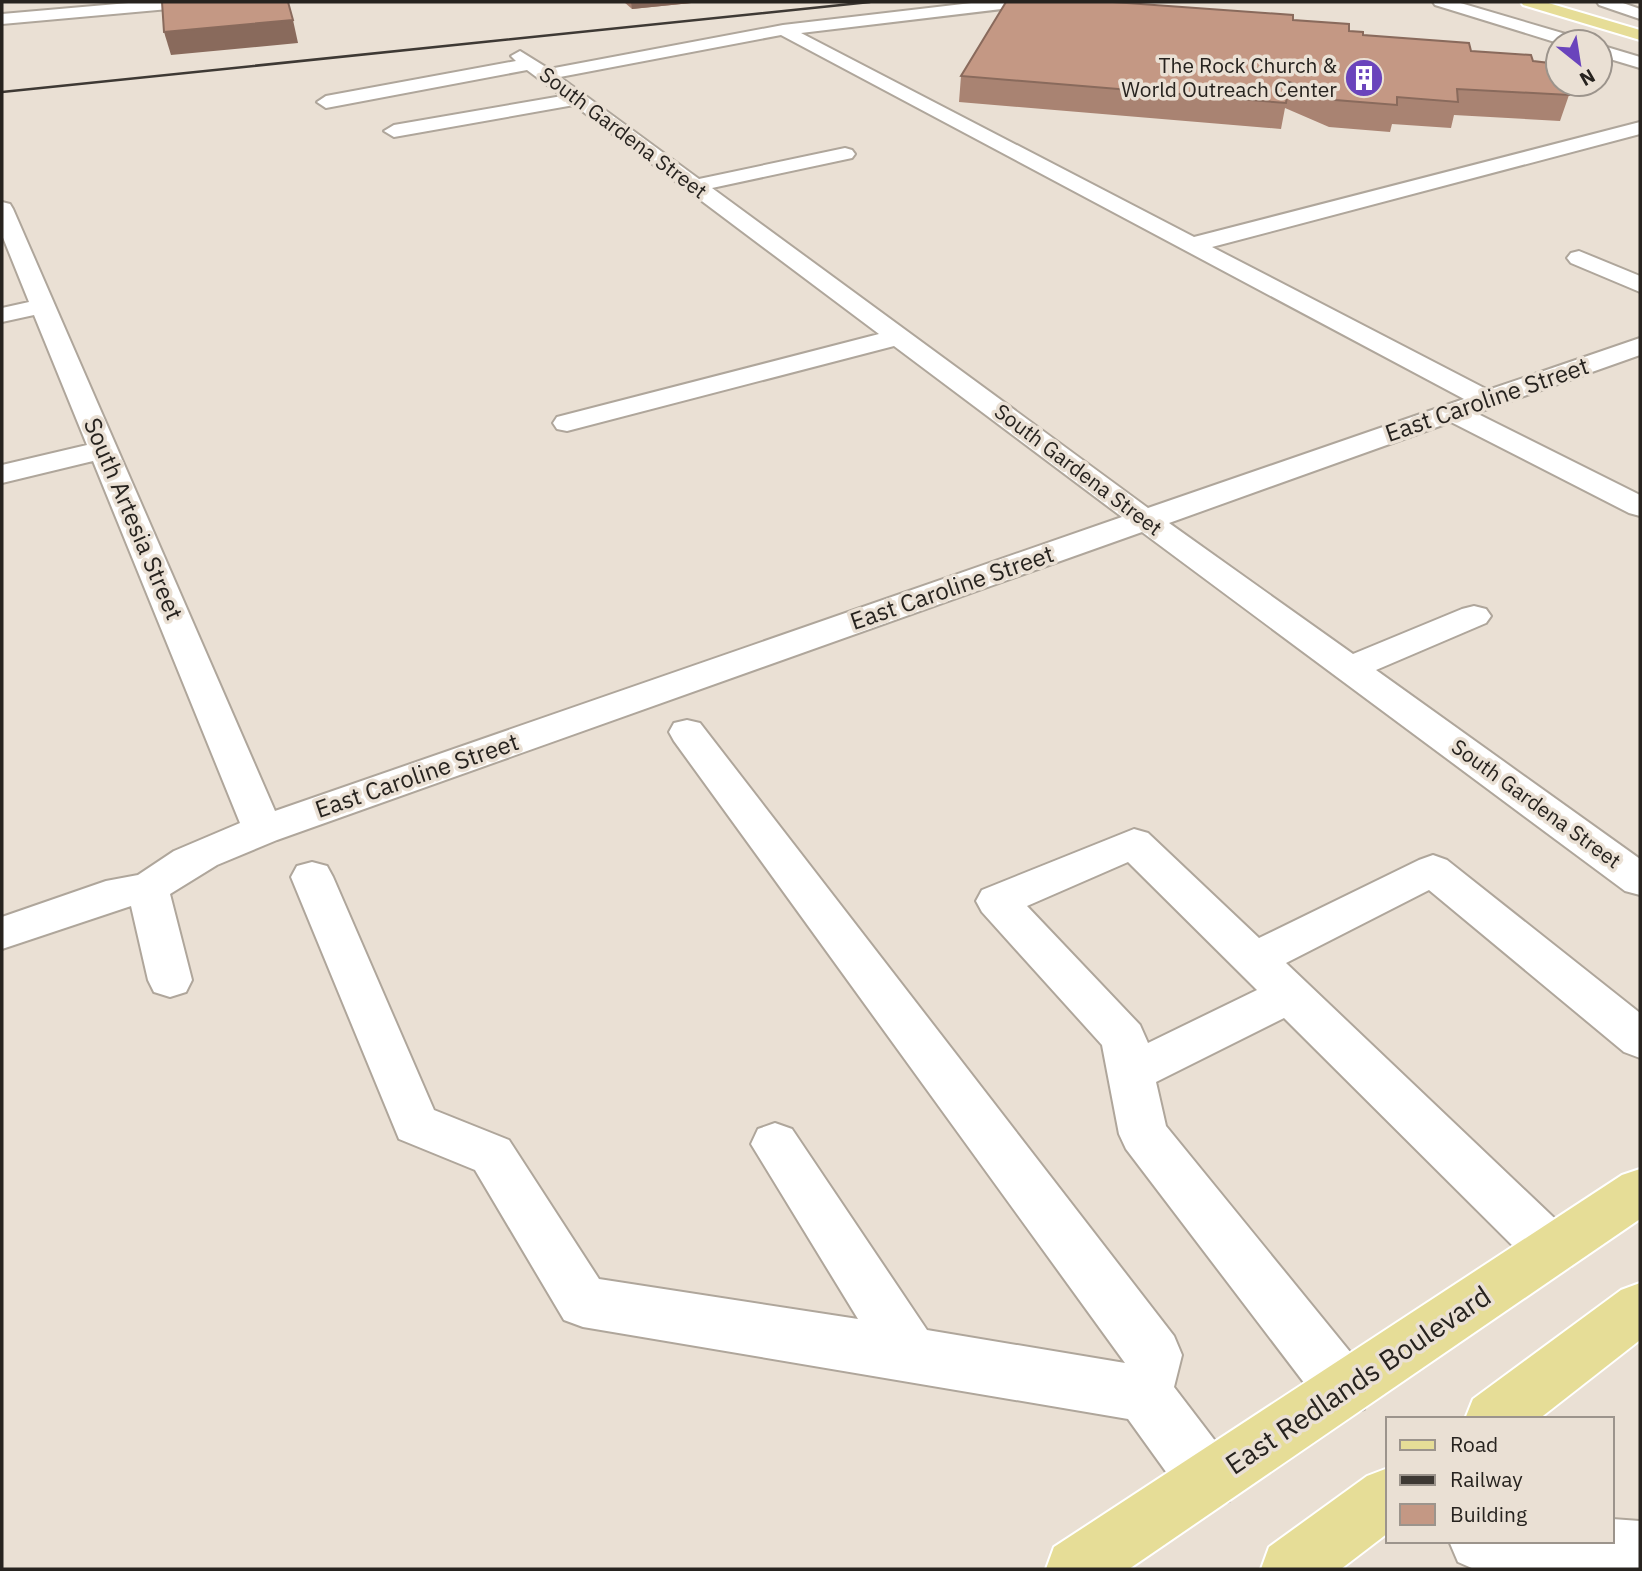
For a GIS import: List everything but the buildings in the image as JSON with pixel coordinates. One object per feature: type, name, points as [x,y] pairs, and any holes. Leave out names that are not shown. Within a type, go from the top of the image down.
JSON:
[{"type":"main road","points":[[1529,2],[1640,35]]},
{"type":"main road","name":"East Redlands Boulevard","points":[[1076,1569],[1640,1191]]},
{"type":"main road","points":[[1496,1417],[1640,1308]]},
{"type":"main road","points":[[1305,1559],[1386,1498]]},
{"type":"street","points":[[2,19],[101,6],[191,2]]},
{"type":"street","points":[[326,102],[531,65],[783,30],[1019,2]]},
{"type":"street","points":[[1441,2],[1544,33]]},
{"type":"street","points":[[1605,2],[1640,14]]},
{"type":"street","points":[[783,30],[1487,400]]},
{"type":"street","points":[[1614,55],[1640,63]]},
{"type":"street","name":"South Gardena Street","points":[[531,65],[578,113],[694,186],[1349,669],[1637,874]]},
{"type":"street","points":[[394,131],[545,104],[578,113]]},
{"type":"street","points":[[1191,245],[1640,128]]},
{"type":"street","points":[[694,186],[845,153]]},
{"type":"street","name":"South Artesia Street","points":[[2,209],[263,830]]},
{"type":"street","points":[[1579,258],[1640,285]]},
{"type":"street","points":[[2,314],[43,306]]},
{"type":"street","points":[[567,423],[899,337]]},
{"type":"street","name":"East Caroline Street","points":[[148,889],[189,860],[263,830],[1640,346]]},
{"type":"street","points":[[1452,412],[1640,508]]},
{"type":"street","points":[[2,474],[103,450]]},
{"type":"street","points":[[1349,669],[1474,616]]},
{"type":"street","points":[[687,732],[1155,1355],[1144,1394]]},
{"type":"street","points":[[1345,1389],[1143,1134],[1124,1038],[998,901],[1133,843],[1552,1250]]},
{"type":"street","points":[[1253,960],[1433,870],[1640,1039]]},
{"type":"street","points":[[312,877],[416,1124],[492,1155],[583,1302],[1144,1394],[1208,1480]]},
{"type":"street","points":[[2,933],[111,895],[148,889],[170,981]]},
{"type":"street","points":[[1131,1073],[1289,995]]},
{"type":"street","points":[[775,1144],[911,1354]]},
{"type":"street","points":[[1511,1543],[1640,1551]]},
{"type":"railway","points":[[2,92],[870,2]]},
{"type":"place","name":"The Rock Church & World Outreach Center","points":[[1364,78]]}]
